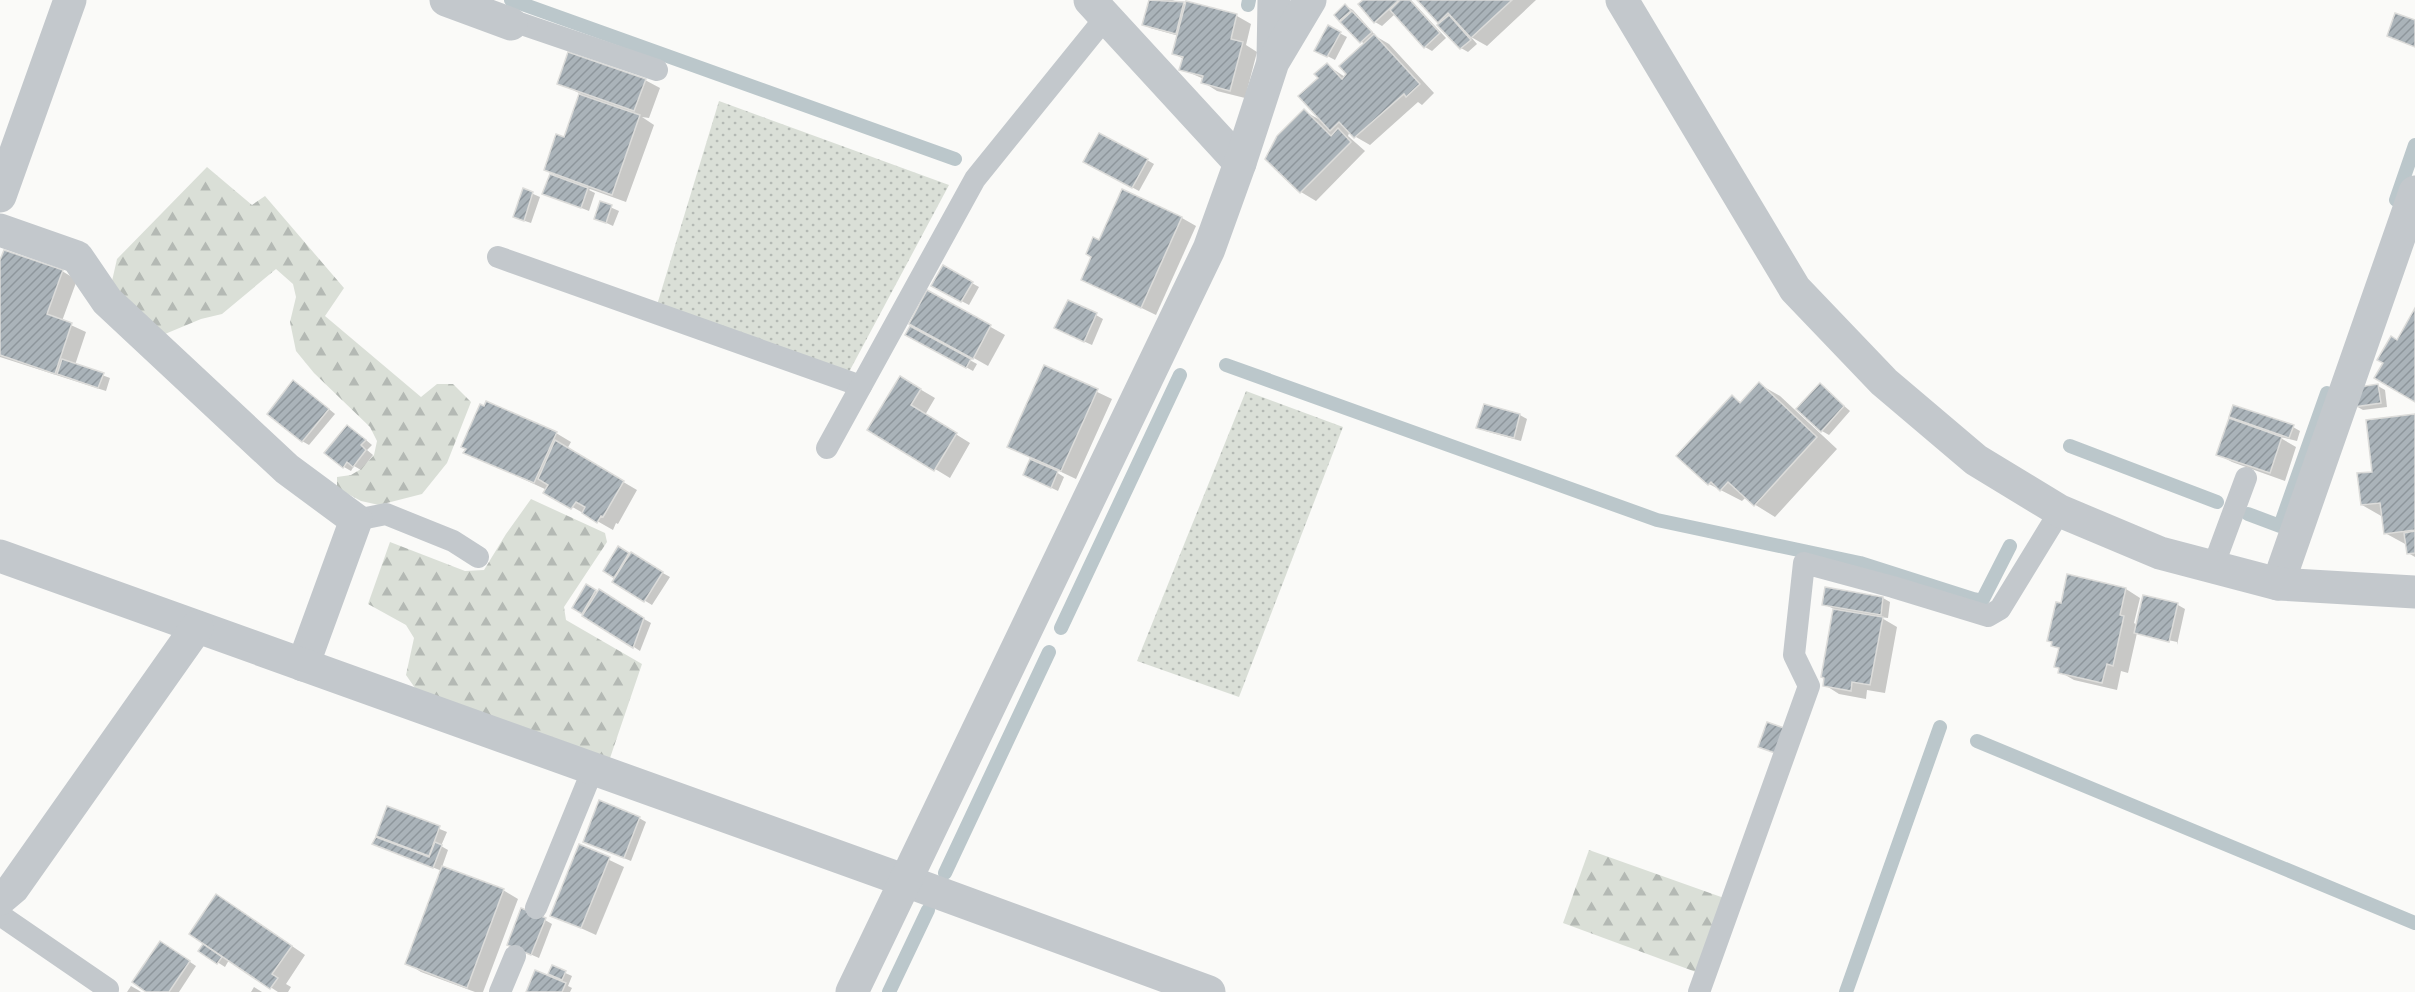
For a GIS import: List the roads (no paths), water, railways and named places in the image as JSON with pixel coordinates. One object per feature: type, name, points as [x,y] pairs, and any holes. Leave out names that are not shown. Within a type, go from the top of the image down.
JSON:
[{"type":"street","points":[[0,196],[70,0]]},
{"type":"street","points":[[446,0],[511,24]]},
{"type":"street","points":[[1273,62],[1274,0]]},
{"type":"street","points":[[852,992],[1209,249],[1273,62],[1310,0]]},
{"type":"street","points":[[1622,0],[1795,289],[1884,382],[1976,460],[2060,511],[2160,553],[2278,584],[2415,592]]},
{"type":"street","points":[[1098,8],[1240,163]]},
{"type":"street","points":[[2278,584],[2415,192]]},
{"type":"street","points":[[0,230],[77,257],[115,309],[287,469],[356,520],[303,665]]},
{"type":"street","points":[[0,556],[1209,992]]},
{"type":"street","points":[[0,899],[13,888],[197,627]]},
{"type":"lane","points":[[827,448],[975,179],[1098,8]]},
{"type":"lane","points":[[511,24],[516,22],[657,70]]},
{"type":"lane","points":[[498,257],[861,386]]},
{"type":"lane","points":[[2213,567],[2246,478]]},
{"type":"lane","points":[[1699,992],[1809,687],[1794,655],[1804,564],[1893,586],[1988,616],[2000,609],[2060,511]]},
{"type":"lane","points":[[356,520],[386,514],[453,541],[478,557]]},
{"type":"lane","points":[[536,908],[593,769]]},
{"type":"lane","points":[[0,915],[108,989]]},
{"type":"lane","points":[[500,992],[515,956]]},
{"type":"waterway","points":[[511,0],[955,159]]},
{"type":"waterway","points":[[1248,5],[1249,0]]},
{"type":"waterway","points":[[2396,200],[2415,145]]},
{"type":"waterway","points":[[1226,365],[1657,520],[1860,563],[1976,600],[1983,599],[2010,546]]},
{"type":"waterway","points":[[1061,628],[1180,375]]},
{"type":"waterway","points":[[2248,514],[2280,526],[2327,393]]},
{"type":"waterway","points":[[2070,446],[2217,502]]},
{"type":"waterway","points":[[945,873],[1049,652]]},
{"type":"waterway","points":[[1846,992],[1940,727]]},
{"type":"waterway","points":[[1977,741],[2415,923]]},
{"type":"waterway","points":[[889,992],[928,910]]}]
